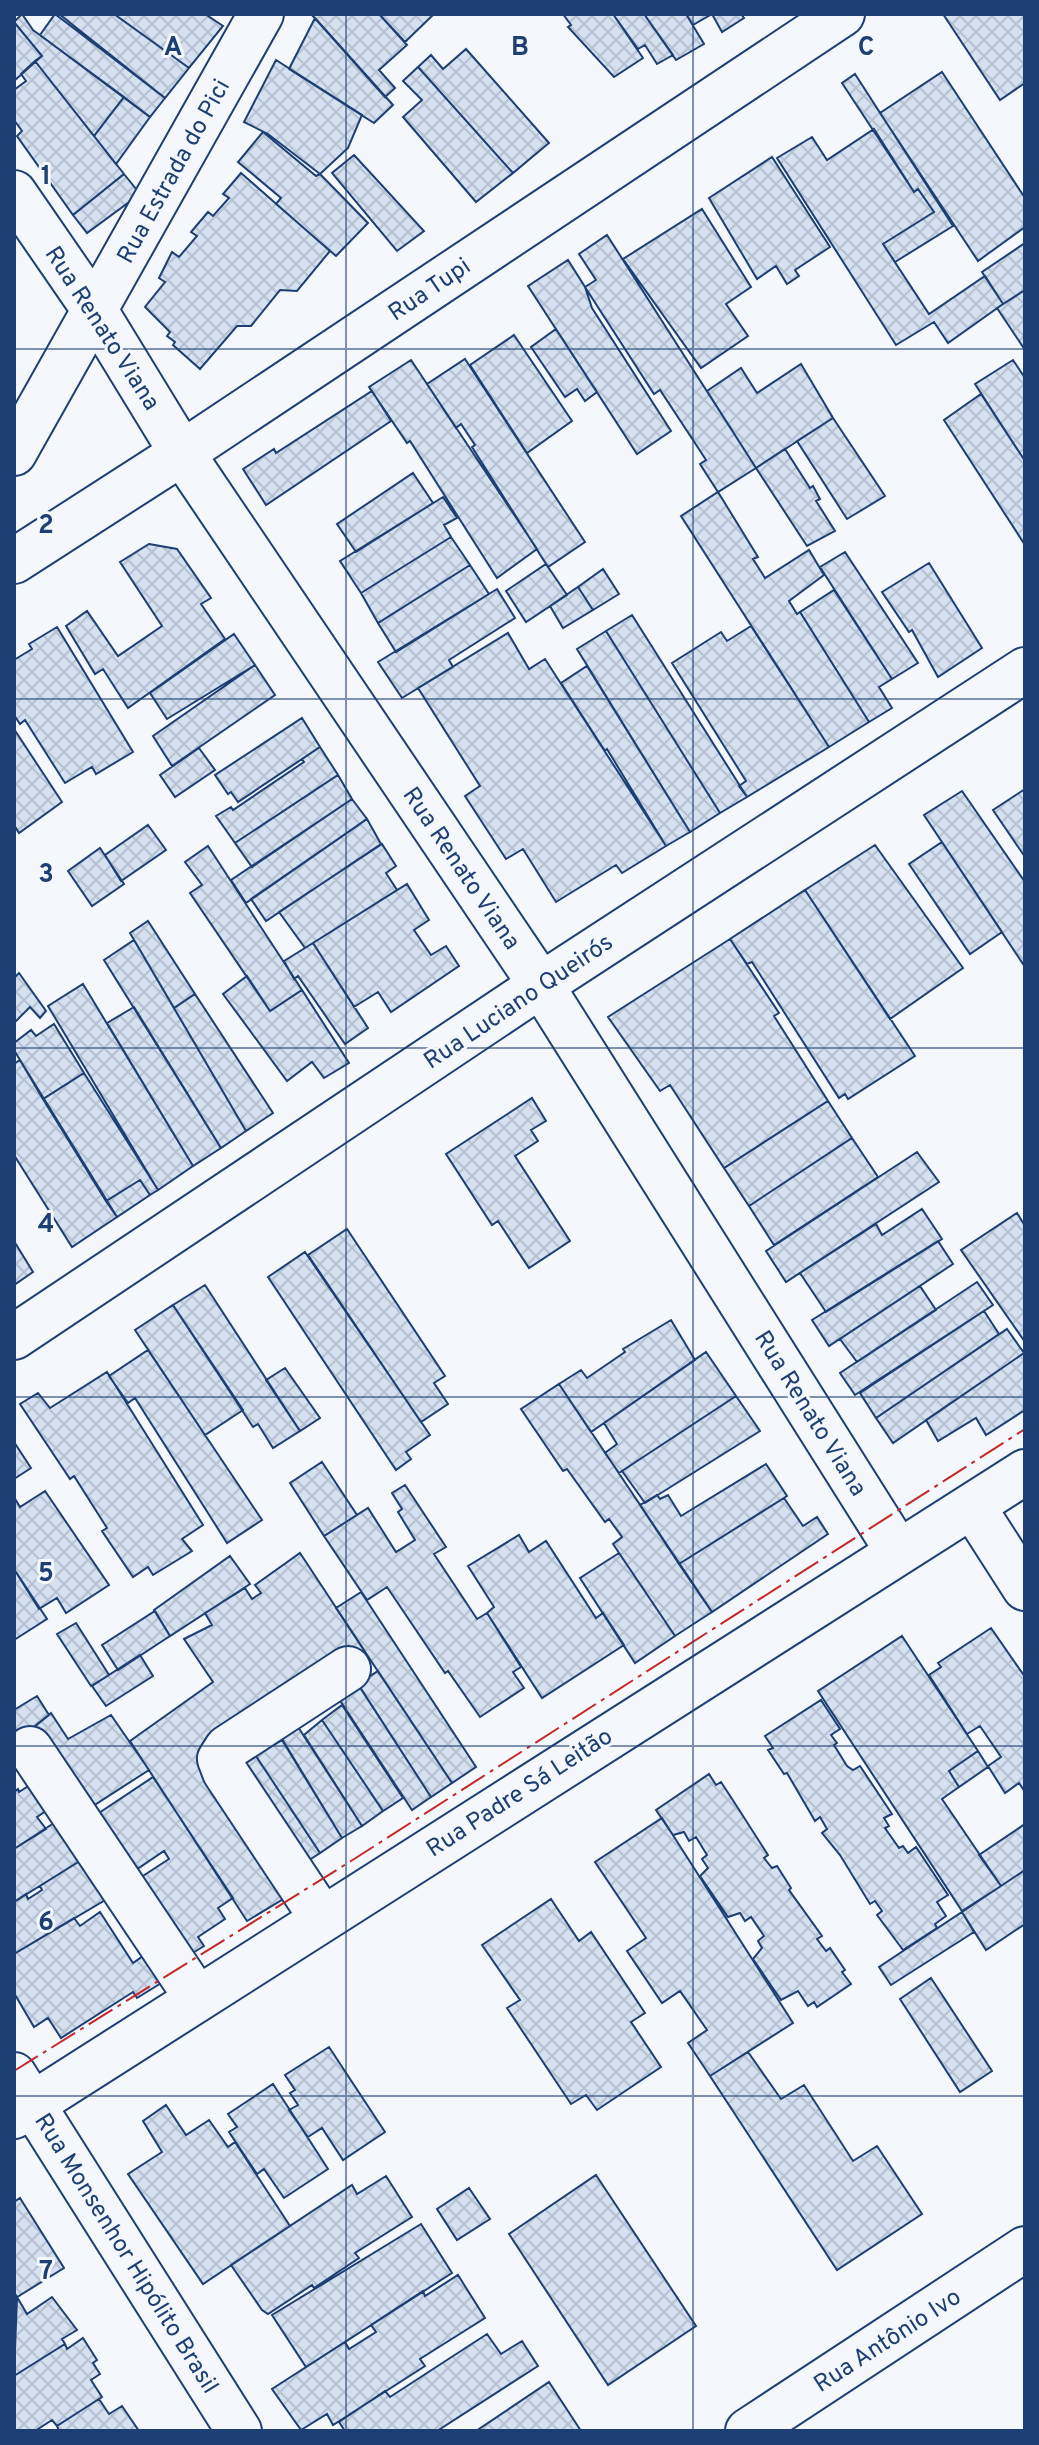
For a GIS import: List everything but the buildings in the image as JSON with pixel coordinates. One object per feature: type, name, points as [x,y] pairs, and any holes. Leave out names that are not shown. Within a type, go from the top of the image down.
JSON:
[{"type":"street","name":"Rua Estrada do Pici","points":[[14,453],[261,14]]},
{"type":"street","name":"Rua Tupi","points":[[14,561],[182,453],[842,14]]},
{"type":"street","name":"Rua Renato Viana","points":[[14,193],[94,309],[182,453],[541,985],[897,1550]]},
{"type":"street","name":"Rua Luciano Queirós","points":[[14,1337],[541,985],[1025,670]]},
{"type":"street","name":"Rua Padre Sá Leitão","points":[[20,2098],[197,1998],[897,1550],[973,1507],[1025,1472]]},
{"type":"street","points":[[973,1507],[1025,1588]]},
{"type":"street","points":[[322,1918],[225,1772],[220,1759],[227,1748],[348,1669]]},
{"type":"street","points":[[30,1749],[197,1998]]},
{"type":"street","name":"Rua Monsenhor Hipólito Brasil","points":[[20,2098],[239,2431]]},
{"type":"street","name":"Rua Antônio Ivo","points":[[748,2431],[1025,2249]]},
{"type":"power","points":[[14,2071],[351,1861],[1025,1429]]}]
